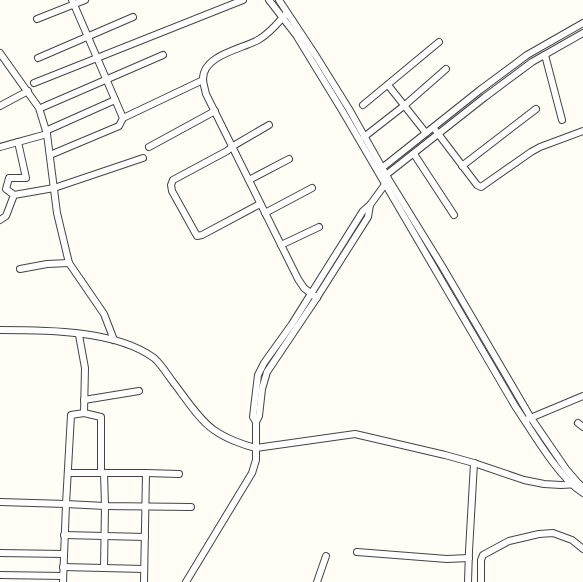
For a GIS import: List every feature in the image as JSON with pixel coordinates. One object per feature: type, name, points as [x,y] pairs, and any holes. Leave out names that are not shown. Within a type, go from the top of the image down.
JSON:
[{"type":"street","points":[[37,19],[73,2],[85,0]]},
{"type":"street","points":[[34,83],[242,0]]},
{"type":"street","points":[[269,0],[296,35],[339,106],[446,273],[531,418],[583,493]]},
{"type":"street","points":[[279,0],[316,56],[364,137],[382,168],[386,180],[524,421],[542,447],[578,485]]},
{"type":"street","points":[[73,2],[123,118]]},
{"type":"street","points":[[288,12],[268,33],[259,40],[218,57],[207,65],[203,80],[206,94],[298,279],[304,288],[314,296]]},
{"type":"street","points":[[38,58],[133,17]]},
{"type":"street","points":[[186,582],[252,473],[256,460],[256,422],[253,417],[258,375],[264,363],[314,296],[363,211],[370,205],[386,180],[414,154],[485,97],[537,59],[583,34],[582,23],[532,52],[480,90],[382,168]]},
{"type":"street","points":[[363,105],[439,42]]},
{"type":"street","points":[[532,52],[537,59]]},
{"type":"street","points":[[0,53],[28,90],[39,108],[49,131],[54,188],[69,264],[104,314],[114,340]]},
{"type":"street","points":[[43,106],[163,55]]},
{"type":"street","points":[[545,55],[562,120]]},
{"type":"street","points":[[364,137],[446,69]]},
{"type":"street","points":[[50,155],[119,126],[123,118],[203,80]]},
{"type":"street","points":[[388,85],[426,134]]},
{"type":"street","points":[[0,106],[28,90]]},
{"type":"street","points":[[0,147],[49,131],[115,100]]},
{"type":"street","points":[[462,166],[536,109]]},
{"type":"street","points":[[149,147],[215,111]]},
{"type":"street","points":[[260,204],[202,235],[197,236],[172,190],[171,185],[173,180],[227,151],[269,125]]},
{"type":"street","points":[[433,127],[477,185],[481,187],[540,147],[583,131]]},
{"type":"street","points":[[18,142],[26,178],[10,178],[6,190],[14,195],[54,188],[143,158]]},
{"type":"street","points":[[414,154],[454,215]]},
{"type":"street","points":[[249,180],[290,159]]},
{"type":"street","points":[[265,213],[312,188]]},
{"type":"street","points":[[0,220],[6,216],[14,195]]},
{"type":"street","points":[[281,245],[319,227]]},
{"type":"street","points":[[20,269],[47,264],[69,264]]},
{"type":"street","points":[[0,330],[41,330],[79,334],[107,338],[137,348],[155,359],[198,414],[214,430],[247,446],[256,448],[355,434],[474,463],[524,480],[544,484],[578,485]]},
{"type":"street","points":[[79,334],[85,368],[84,413]]},
{"type":"street","points":[[84,400],[139,391]]},
{"type":"street","points":[[524,421],[583,396]]},
{"type":"street","points":[[0,575],[63,579],[71,415],[84,413],[101,417],[105,506],[104,568]]},
{"type":"street","points":[[468,582],[474,463]]},
{"type":"street","points":[[68,473],[178,474]]},
{"type":"street","points":[[144,582],[146,473]]},
{"type":"street","points":[[0,502],[105,506],[191,507]]},
{"type":"street","points":[[481,582],[481,560],[483,555],[508,541],[539,534],[553,533],[572,540],[583,549]]},
{"type":"street","points":[[64,535],[145,537]]},
{"type":"street","points":[[357,552],[447,559],[469,558]]},
{"type":"street","points":[[0,553],[64,554]]},
{"type":"street","points":[[317,582],[326,556]]},
{"type":"street","points":[[63,567],[144,568]]}]
